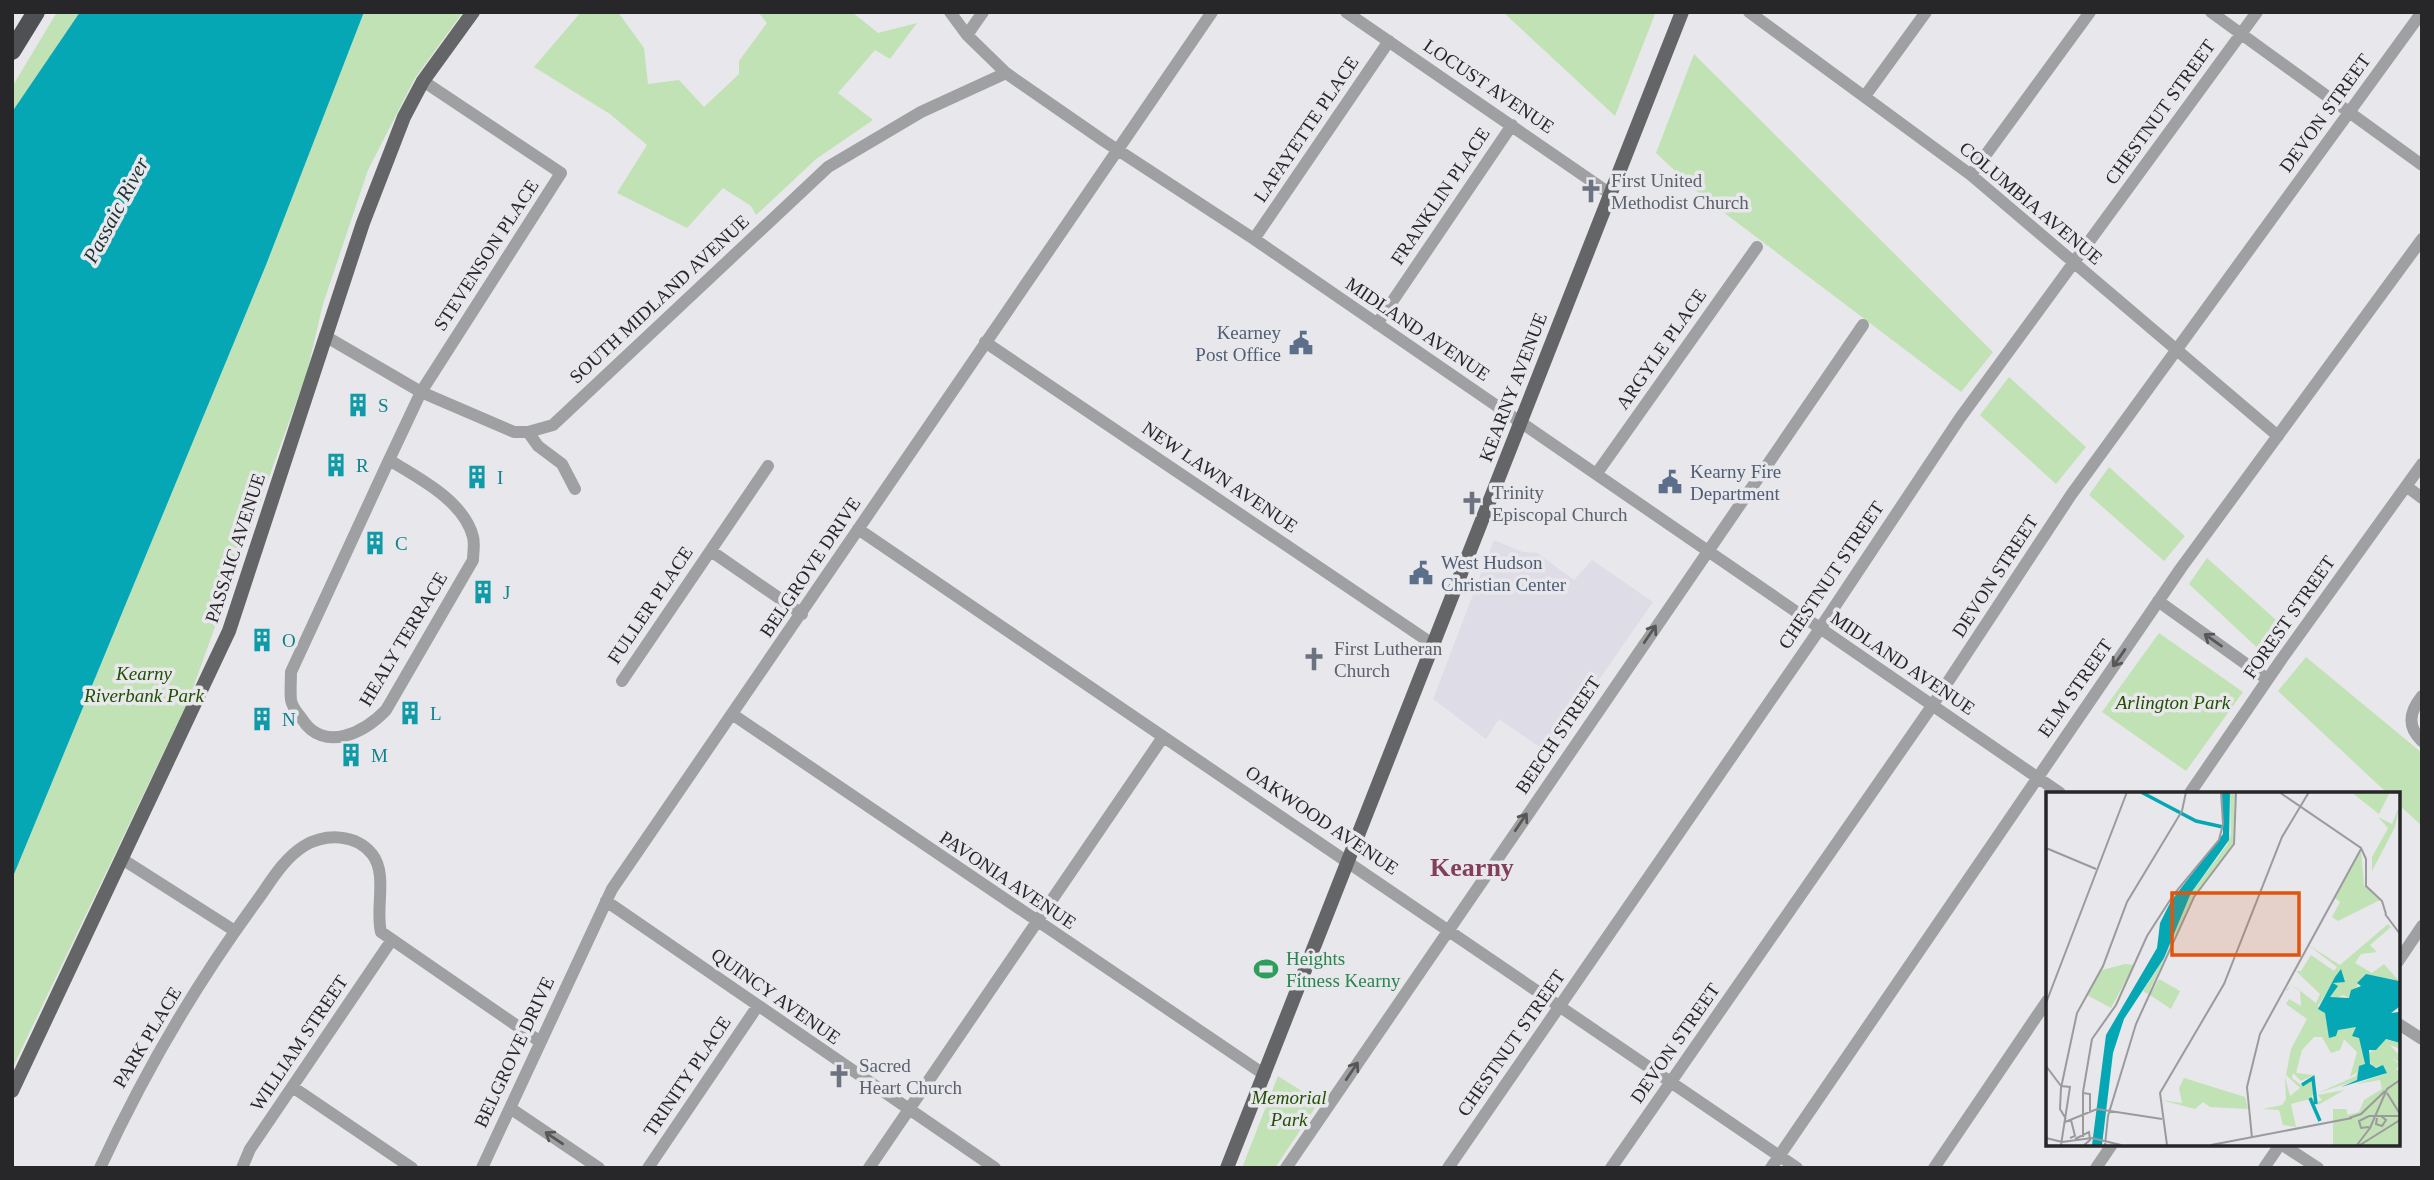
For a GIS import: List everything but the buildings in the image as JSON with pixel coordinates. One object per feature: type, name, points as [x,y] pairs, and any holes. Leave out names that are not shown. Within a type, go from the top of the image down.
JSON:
[{"type":"highway","points":[[12,51],[36,12]]},
{"type":"main road","name":"PASSAIC AVENUE","points":[[12,1091],[229,631],[325,336],[388,154],[423,81],[473,12]]},
{"type":"main road","name":"KEARNY AVENUE","points":[[1227,1168],[1682,12]]},
{"type":"street","name":"MIDLAND AVENUE","points":[[950,12],[967,35],[1006,72],[1117,150],[1254,239],[1597,473],[1819,630],[2059,792]]},
{"type":"street","points":[[967,35],[983,12]]},
{"type":"street","name":"BELGROVE DRIVE","points":[[482,1168],[606,901],[985,341],[1212,12]]},
{"type":"street","name":"LOCUST AVENUE","points":[[1346,12],[1609,193]]},
{"type":"street","name":"COLUMBIA AVENUE","points":[[1749,12],[1971,175],[2278,436]]},
{"type":"street","points":[[1865,96],[1926,12]]},
{"type":"street","points":[[1971,175],[2090,12]]},
{"type":"street","points":[[2211,12],[2422,165]]},
{"type":"street","name":"CHESTNUT STREET","points":[[1448,1168],[1819,630],[1960,418],[2257,12]]},
{"type":"street","name":"DEVON STREET","points":[[1611,1168],[1932,706],[2071,495],[2422,12]]},
{"type":"street","name":"LAFAYETTE PLACE","points":[[1254,239],[1389,41]]},
{"type":"street","name":"SOUTH MIDLAND AVENUE","points":[[528,432],[553,425],[828,167],[921,112],[1006,72]]},
{"type":"street","name":"STEVENSON PLACE","points":[[421,392],[561,173],[423,81]]},
{"type":"street","name":"FRANKLIN PLACE","points":[[1377,324],[1512,125]]},
{"type":"street","name":"ELM STREET","points":[[1771,1168],[2158,601],[2422,239]]},
{"type":"street","name":"ARGYLE PLACE","points":[[1597,473],[1757,247]]},
{"type":"street","name":"BEECH STREET","points":[[1286,1168],[1863,325]]},
{"type":"street","points":[[325,336],[421,392],[514,432],[528,432],[538,446],[562,464],[575,489]]},
{"type":"street","name":"NEW LAWN AVENUE","points":[[985,341],[1434,645]]},
{"type":"street","name":"HEALY TERRACE","points":[[389,460],[419,478],[458,509],[473,537],[473,559],[386,710],[369,727],[340,737],[321,737],[306,726],[291,702],[291,672],[389,460],[421,392]]},
{"type":"street","name":"FOREST STREET","points":[[2191,792],[2267,679],[2422,464]]},
{"type":"street","name":"FULLER PLACE","points":[[622,681],[768,466]]},
{"type":"street","points":[[2406,486],[2422,498]]},
{"type":"street","name":"OAKWOOD AVENUE","points":[[858,529],[1797,1168]]},
{"type":"street","name":"FULLER PLACE","points":[[711,551],[802,614]]},
{"type":"street","points":[[2158,601],[2267,679]]},
{"type":"street","points":[[2422,696],[2410,717],[2412,728],[2422,741]]},
{"type":"street","name":"PAVONIA AVENUE","points":[[732,714],[1265,1075]]},
{"type":"street","points":[[869,1168],[1163,737]]},
{"type":"street","name":"PARK PLACE","points":[[100,1168],[137,1088],[235,931],[293,854],[318,840],[335,837],[350,838],[374,856],[379,883],[377,918],[381,932],[391,941]]},
{"type":"street","points":[[122,859],[235,931]]},
{"type":"street","name":"QUINCY AVENUE","points":[[606,901],[995,1168]]},
{"type":"street","points":[[2399,960],[2422,926]]},
{"type":"street","points":[[391,941],[539,1041]]},
{"type":"street","name":"WILLIAM STREET","points":[[242,1168],[250,1149],[294,1088],[391,941]]},
{"type":"street","points":[[1934,1168],[2046,1002]]},
{"type":"street","name":"TRINITY PLACE","points":[[648,1168],[757,1007]]},
{"type":"street","points":[[2399,1024],[2422,1039]]},
{"type":"street","points":[[294,1088],[412,1168]]},
{"type":"street","points":[[510,1108],[599,1168]]},
{"type":"street","points":[[2096,1168],[2112,1145]]},
{"type":"street","points":[[2264,1168],[2280,1145]]},
{"type":"street","points":[[2283,1145],[2318,1168]]},
{"type":"shaded area","points":[[1494,540],[1523,552],[1537,553],[1574,580],[1592,560],[1653,602],[1548,753],[1499,719],[1486,739],[1433,699]]},
{"type":"green space","points":[[57,12],[80,12],[12,112],[12,87]]},
{"type":"green space","name":"Kearny Riverbank Park","points":[[364,12],[463,12],[415,78],[368,170],[323,304],[307,372],[189,699],[12,1069],[12,879],[266,265]]},
{"type":"green space","points":[[581,12],[618,12],[644,48],[648,84],[679,80],[704,107],[739,74],[739,61],[767,23],[758,12],[852,12],[878,33],[917,23],[890,59],[875,50],[838,93],[873,120],[816,159],[756,215],[751,206],[723,188],[687,228],[617,193],[647,145],[610,114],[534,67]]},
{"type":"green space","points":[[1503,12],[1653,12],[1655,14],[1615,116]]},
{"type":"green space","points":[[1694,54],[1993,352],[1961,392],[1702,196],[1656,153]]},
{"type":"green space","points":[[2009,377],[2086,447],[2056,484],[1980,415]]},
{"type":"green space","points":[[2109,467],[2185,536],[2164,561],[2089,495]]},
{"type":"green space","points":[[2207,558],[2285,628],[2265,655],[2189,584]]},
{"type":"green space","name":"Arlington Park","points":[[2159,633],[2243,692],[2186,771],[2102,712]]},
{"type":"green space","points":[[2306,657],[2422,753],[2422,826],[2399,805],[2399,792],[2386,792],[2278,691]]},
{"type":"green space","name":"Memorial Park","points":[[1278,1076],[1319,1102],[1275,1168],[1242,1168]]},
{"type":"water","name":"Passaic River","points":[[80,12],[364,12],[266,265],[12,879],[12,112]]},
{"type":"place","name":"First United Methodist Church","points":[[1591,191]]},
{"type":"place","name":"Kearney Post Office","points":[[1301,343]]},
{"type":"place","name":"S","points":[[358,405]]},
{"type":"place","name":"R","points":[[336,465]]},
{"type":"place","name":"I","points":[[477,477]]},
{"type":"place","name":"Kearny Fire Department","points":[[1670,482]]},
{"type":"place","name":"Trinity Episcopal Church","points":[[1472,503]]},
{"type":"place","name":"C","points":[[375,543]]},
{"type":"place","name":"West Hudson Christian Center","points":[[1421,573]]},
{"type":"place","name":"J","points":[[483,592]]},
{"type":"place","name":"O","points":[[262,640]]},
{"type":"place","name":"First Lutheran Church","points":[[1314,659]]},
{"type":"place","name":"L","points":[[410,713]]},
{"type":"place","name":"N","points":[[262,719]]},
{"type":"place","name":"M","points":[[351,755]]},
{"type":"place","name":"Heights Fitness Kearny","points":[[1266,969]]},
{"type":"place","name":"Sacred Heart Church","points":[[839,1076]]},
{"type":"district","name":"Kearny","points":[[1472,867]]}]
